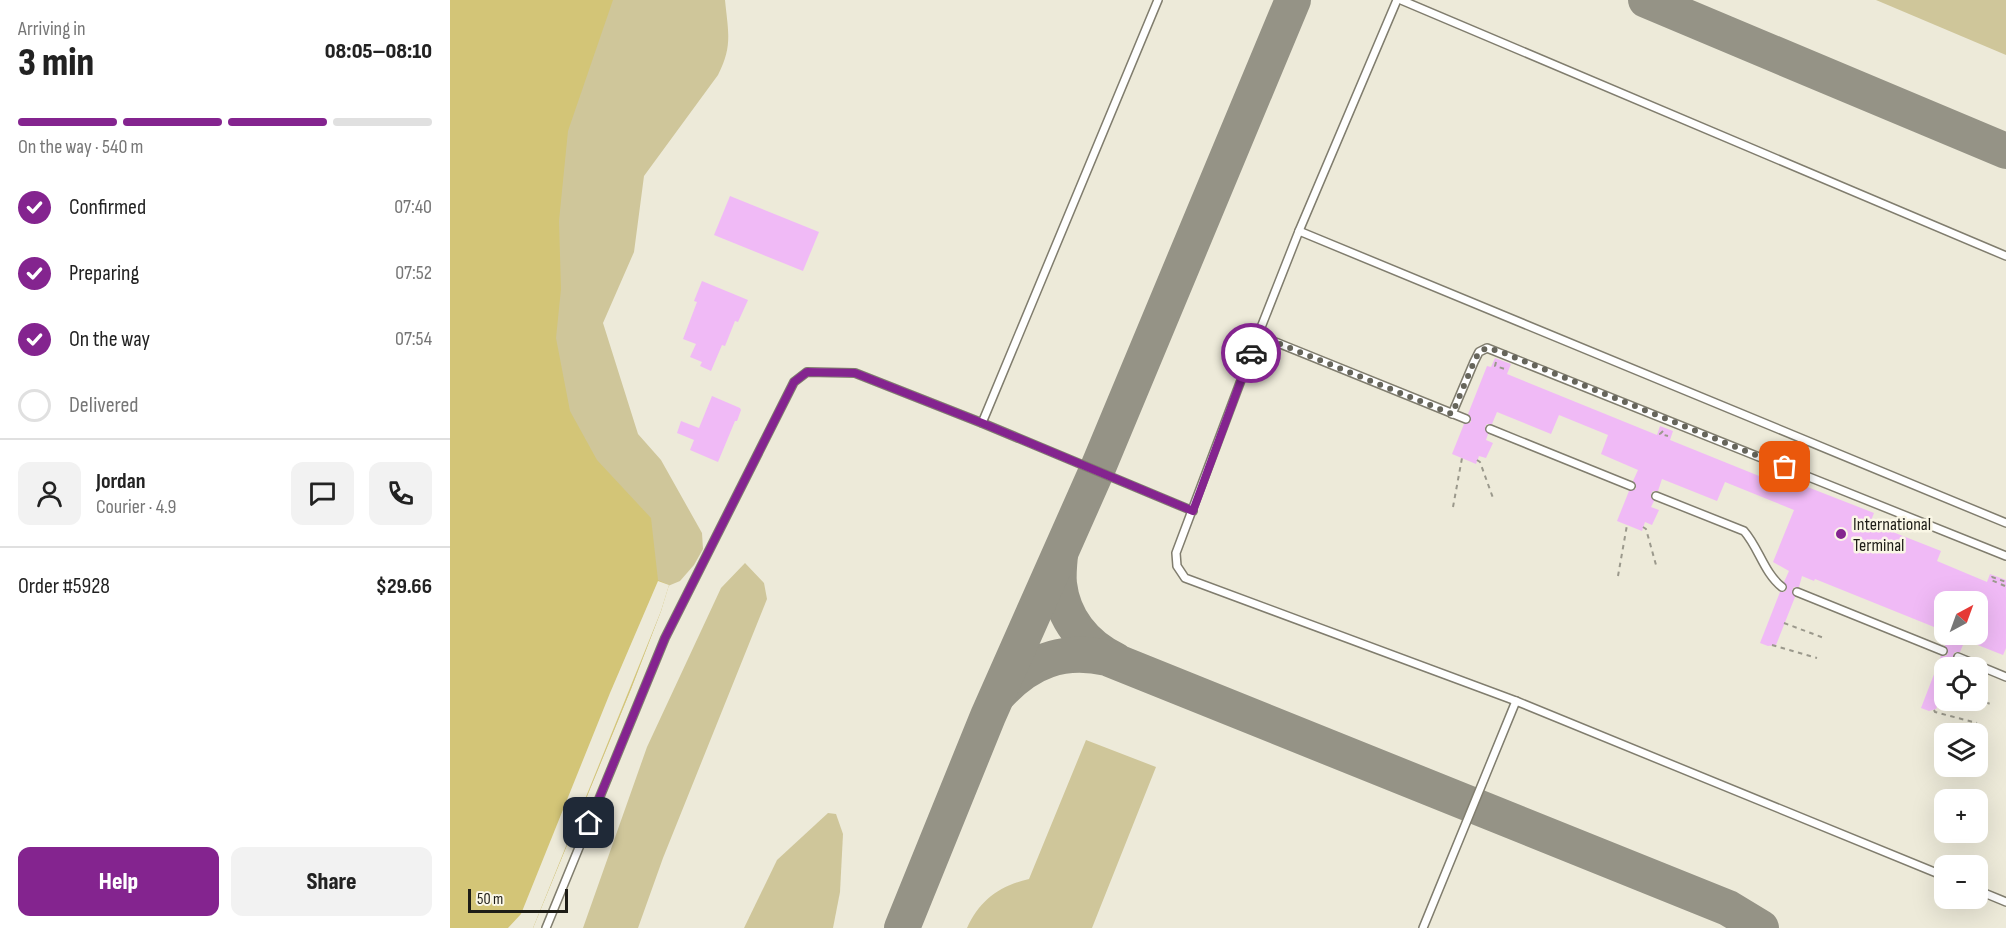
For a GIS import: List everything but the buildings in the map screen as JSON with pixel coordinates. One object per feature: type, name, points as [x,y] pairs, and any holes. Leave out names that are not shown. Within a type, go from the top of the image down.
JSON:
[{"type":"lane","points":[[982,423],[1158,0]]},
{"type":"lane","points":[[1934,872],[1516,701],[1185,578],[1177,566],[1176,553],[1299,231],[1399,0],[2006,256]]},
{"type":"lane","points":[[1299,231],[2006,523]]},
{"type":"lane","points":[[1258,335],[1466,419]]},
{"type":"lane","points":[[1452,414],[1479,352],[1487,348],[1499,351],[2006,556]]},
{"type":"lane","points":[[546,928],[665,638],[794,382],[807,372],[855,373],[1193,511]]},
{"type":"lane","points":[[1490,429],[1631,486]]},
{"type":"lane","points":[[1656,496],[1744,531],[1754,543],[1773,579],[1782,587]]},
{"type":"lane","points":[[1797,592],[1943,651]]},
{"type":"lane","points":[[1988,670],[2006,677]]},
{"type":"lane","points":[[1423,928],[1516,701]]},
{"type":"lane","points":[[1988,895],[2006,902]]},
{"type":"path","points":[[1668,436],[1660,434],[1662,430],[1672,434]]},
{"type":"path","points":[[1453,507],[1462,458]]},
{"type":"path","points":[[1477,460],[1480,462],[1493,498]]},
{"type":"path","points":[[1618,576],[1627,525]]},
{"type":"path","points":[[1643,527],[1646,529],[1656,565]]},
{"type":"path","points":[[1784,623],[1824,638]]},
{"type":"path","points":[[1772,645],[1775,648],[1817,658]]},
{"type":"path","points":[[1988,703],[1993,705]]},
{"type":"path","points":[[1934,711],[1977,723]]},
{"type":"shaded area","points":[[450,0],[725,0],[727,21],[728,47],[718,75],[644,176],[634,252],[603,323],[638,434],[661,460],[702,533],[703,549],[694,565],[680,581],[668,586],[661,611],[631,689],[533,928],[450,928]]},
{"type":"shaded area","points":[[450,0],[613,0],[568,131],[559,221],[561,289],[556,338],[570,411],[597,460],[651,518],[658,580],[669,585],[631,689],[533,928],[450,928]]},
{"type":"shaded area","points":[[1876,0],[2006,0],[2006,55]]},
{"type":"shaded area","points":[[745,563],[764,583],[767,599],[663,858],[638,928],[583,928],[647,747],[721,588]]},
{"type":"shaded area","points":[[1086,740],[1156,767],[1092,928],[967,928],[984,902],[1000,890],[1029,879]]},
{"type":"shaded area","points":[[828,813],[836,814],[843,834],[840,892],[833,928],[744,928],[777,860]]},
{"type":"pier","points":[[658,581],[669,585],[661,611],[533,928],[508,928],[521,914]]},
{"type":"taxiway","points":[[902,928],[988,716],[1097,470],[1293,0]]},
{"type":"taxiway","points":[[1646,0],[2006,151]]},
{"type":"taxiway","points":[[1060,555],[1059,584],[1070,619],[1094,647],[1115,660]]},
{"type":"taxiway","points":[[999,694],[1022,673],[1048,660],[1076,655],[1107,658],[1728,908],[1761,928]]},
{"type":"way so far","points":[[1251,353],[1258,335],[1452,414],[1479,352],[1487,348],[1785,467]]},
{"type":"place","name":"International Terminal","points":[[1841,534]]},
{"type":"route","points":[[589,823],[665,638],[794,382],[807,372],[855,373],[1193,511],[1251,353]]}]
